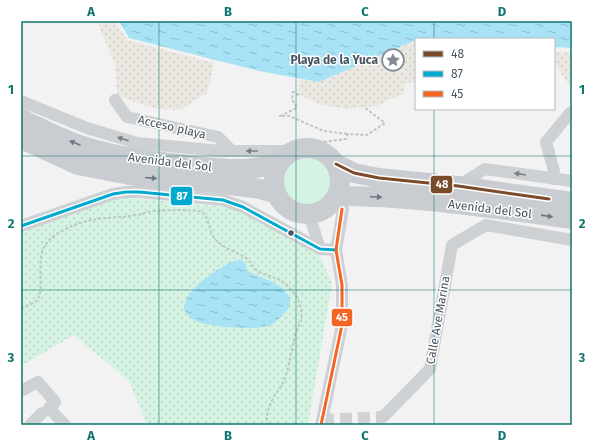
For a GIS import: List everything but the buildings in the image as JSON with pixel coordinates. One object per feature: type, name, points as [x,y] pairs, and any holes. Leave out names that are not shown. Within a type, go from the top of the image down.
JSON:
[{"type":"main road","name":"Avenida del Sol","points":[[21,118],[82,146],[142,160],[217,168],[252,169],[264,168],[284,157]]},
{"type":"main road","name":"Avenida del Sol","points":[[21,139],[78,165],[140,177],[215,182],[260,189],[276,194]]},
{"type":"main road","points":[[322,146],[336,164],[340,175],[340,186],[336,198],[324,210],[309,214],[301,214],[286,207],[276,194],[273,184],[274,173],[284,157],[301,148],[322,146]]},
{"type":"main road","name":"Avenida del Sol","points":[[336,164],[354,173],[380,178],[458,186],[572,202]]},
{"type":"main road","name":"Avenida del Sol","points":[[336,198],[376,196],[486,216],[572,219]]},
{"type":"street","name":"Acceso playa","points":[[115,100],[127,117],[218,137],[232,151]]},
{"type":"street","points":[[21,101],[87,128],[137,143],[284,157]]},
{"type":"street","points":[[553,179],[554,171],[546,142],[570,113],[572,113]]},
{"type":"street","points":[[458,186],[485,168],[572,181]]},
{"type":"street","points":[[21,226],[113,194],[139,192],[223,200],[230,202],[243,207],[320,249],[336,250]]},
{"type":"street","points":[[321,425],[342,325],[342,284],[336,250],[343,210],[336,198]]},
{"type":"street","points":[[309,214],[320,249]]},
{"type":"street","points":[[486,216],[572,240]]},
{"type":"street","name":"Calle Ave Marina","points":[[383,417],[430,369],[452,245],[486,216]]},
{"type":"street","points":[[21,391],[38,382],[56,402],[49,408],[65,425]]},
{"type":"street","points":[[30,425],[42,413]]},
{"type":"path","points":[[299,95],[293,92],[292,99],[297,108],[280,116],[289,116],[324,130],[348,134],[367,135],[385,123],[364,107]]},
{"type":"path","points":[[322,146],[346,139],[348,134]]},
{"type":"path","points":[[21,308],[35,302],[38,299],[41,283],[41,253],[46,244],[54,235],[69,227],[80,222],[97,218],[134,216],[161,210],[202,212],[205,215],[210,231],[217,242],[246,258],[257,270],[284,282],[295,295],[301,309],[301,318],[296,332],[286,374],[282,385],[269,405],[267,412],[267,425]]},
{"type":"green space","points":[[306,156],[320,160],[328,168],[332,182],[328,196],[320,204],[306,208],[292,204],[284,196],[280,182],[284,168],[292,160]]},
{"type":"green space","points":[[118,197],[237,208],[319,253],[332,284],[308,425],[147,425],[129,381],[74,335],[21,366],[21,233]]},
{"type":"sand","points":[[97,21],[115,21],[127,40],[214,63],[207,93],[180,110],[157,109],[117,96],[115,65]]},
{"type":"sand","name":"Playa de la Yuca","points":[[415,40],[415,82],[406,83],[403,94],[376,106],[346,109],[318,104],[299,95],[298,86],[301,79],[319,82]]},
{"type":"sand","points":[[555,51],[572,52],[572,87],[569,85],[555,64]]},
{"type":"water","points":[[119,21],[572,21],[572,48],[555,47],[555,38],[415,38],[415,40],[319,82],[259,71],[129,38]]},
{"type":"water","points":[[237,260],[241,260],[246,265],[247,270],[272,282],[286,292],[290,303],[286,312],[271,325],[255,328],[234,328],[205,324],[192,319],[184,310],[185,302],[189,294],[212,273]]},
{"type":"tunnel","points":[[322,420],[383,417]]},
{"type":"transit line","name":"48","points":[[336,164],[354,173],[379,178],[458,186],[549,199]]},
{"type":"transit line","name":"87","points":[[21,226],[113,194],[139,192],[223,200],[243,207],[320,249],[336,250]]},
{"type":"transit line","name":"45","points":[[321,425],[342,325],[342,285],[336,250],[342,209]]},
{"type":"place","name":"Playa de la Yuca","points":[[393,60]]}]
